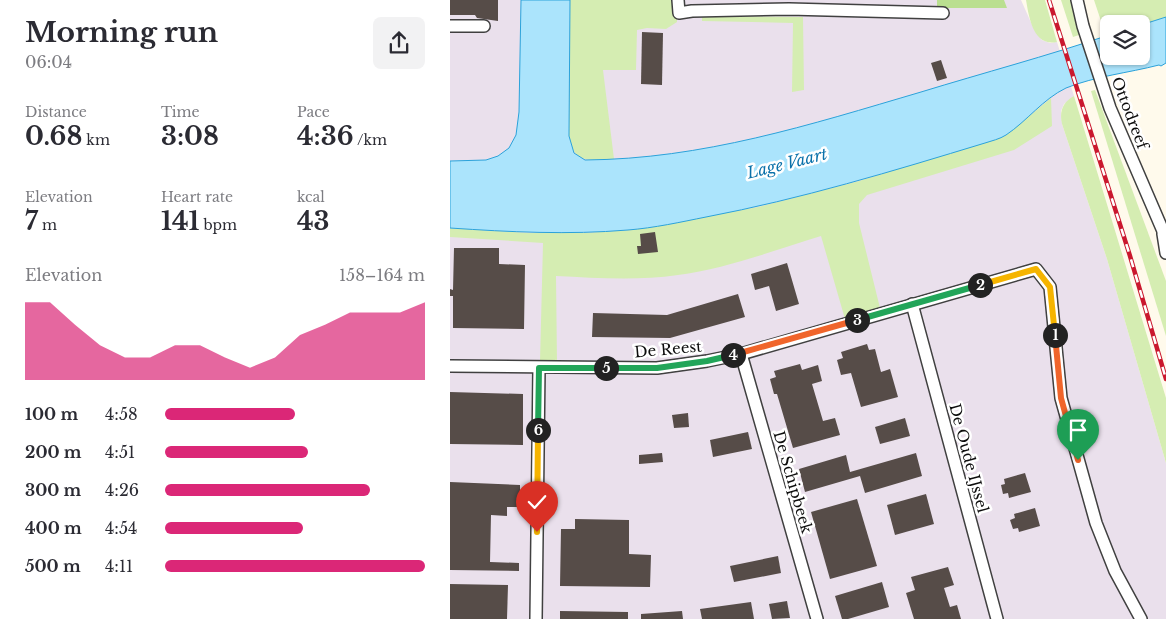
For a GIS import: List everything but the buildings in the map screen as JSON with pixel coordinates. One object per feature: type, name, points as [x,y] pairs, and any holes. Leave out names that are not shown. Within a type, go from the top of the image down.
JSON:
[{"type":"street","points":[[678,0],[679,13],[692,5],[943,13]]},
{"type":"street","name":"Ottodreef","points":[[1077,0],[1083,26],[1106,96],[1165,236],[1166,253]]},
{"type":"street","points":[[450,26],[484,26]]},
{"type":"street","name":"De Reest","points":[[450,366],[657,368],[707,361],[741,354],[1036,269],[1050,287],[1061,398],[1096,523],[1115,571],[1141,619]]},
{"type":"street","name":"De Oude IJssel","points":[[912,304],[997,619]]},
{"type":"street","name":"De Schipbeek","points":[[741,354],[817,619]]},
{"type":"street","points":[[536,619],[539,368]]},
{"type":"shaded area","points":[[450,0],[1021,0],[1033,27],[1042,40],[1050,43],[1057,42],[1074,96],[1064,104],[1061,111],[1062,124],[1107,259],[1166,463],[1166,619],[450,619]]},
{"type":"green space","points":[[570,0],[677,0],[677,22],[666,29],[647,28],[637,30],[636,70],[603,70],[614,159],[584,159],[574,152],[571,145],[569,136]]},
{"type":"green space","points":[[937,0],[1004,0],[1007,8],[937,8]]},
{"type":"green space","points":[[1026,0],[1045,0],[1057,42],[1042,40],[1037,35],[1031,22]]},
{"type":"green space","points":[[1061,0],[1072,0],[1079,35],[1073,37]]},
{"type":"green space","points":[[1094,0],[1166,0],[1166,17],[1150,22],[1150,15],[1100,15],[1100,18]]},
{"type":"green space","points":[[702,16],[803,17],[804,90],[792,92],[793,23],[702,21]]},
{"type":"green space","points":[[1095,90],[1166,281],[1166,336],[1091,91]]},
{"type":"green space","points":[[1074,96],[1166,398],[1166,463],[1107,259],[1062,124],[1061,115],[1063,107]]},
{"type":"green space","points":[[1051,98],[1052,126],[1014,150],[867,195],[859,204],[859,223],[880,308],[845,319],[821,236],[732,264],[678,275],[632,278],[556,276],[557,363],[540,362],[543,243],[450,237],[450,228],[530,233],[584,233],[630,230],[758,207],[859,181],[1005,136]]},
{"type":"water","name":"Lage Vaart","points":[[521,0],[570,0],[569,136],[574,153],[585,160],[672,154],[755,138],[797,128],[1100,38],[1100,65],[1150,65],[1150,22],[1166,17],[1166,63],[1161,66],[1100,78],[1066,88],[1050,98],[1006,135],[998,139],[881,174],[777,202],[648,228],[583,232],[539,232],[450,228],[450,161],[486,160],[498,156],[509,148],[516,135],[519,112]]},
{"type":"railway","points":[[1049,0],[1130,256],[1166,379]]},
{"type":"route","points":[[537,532],[539,368],[657,368],[707,361],[741,354],[1036,269],[1050,287],[1061,398],[1078,460]]}]
